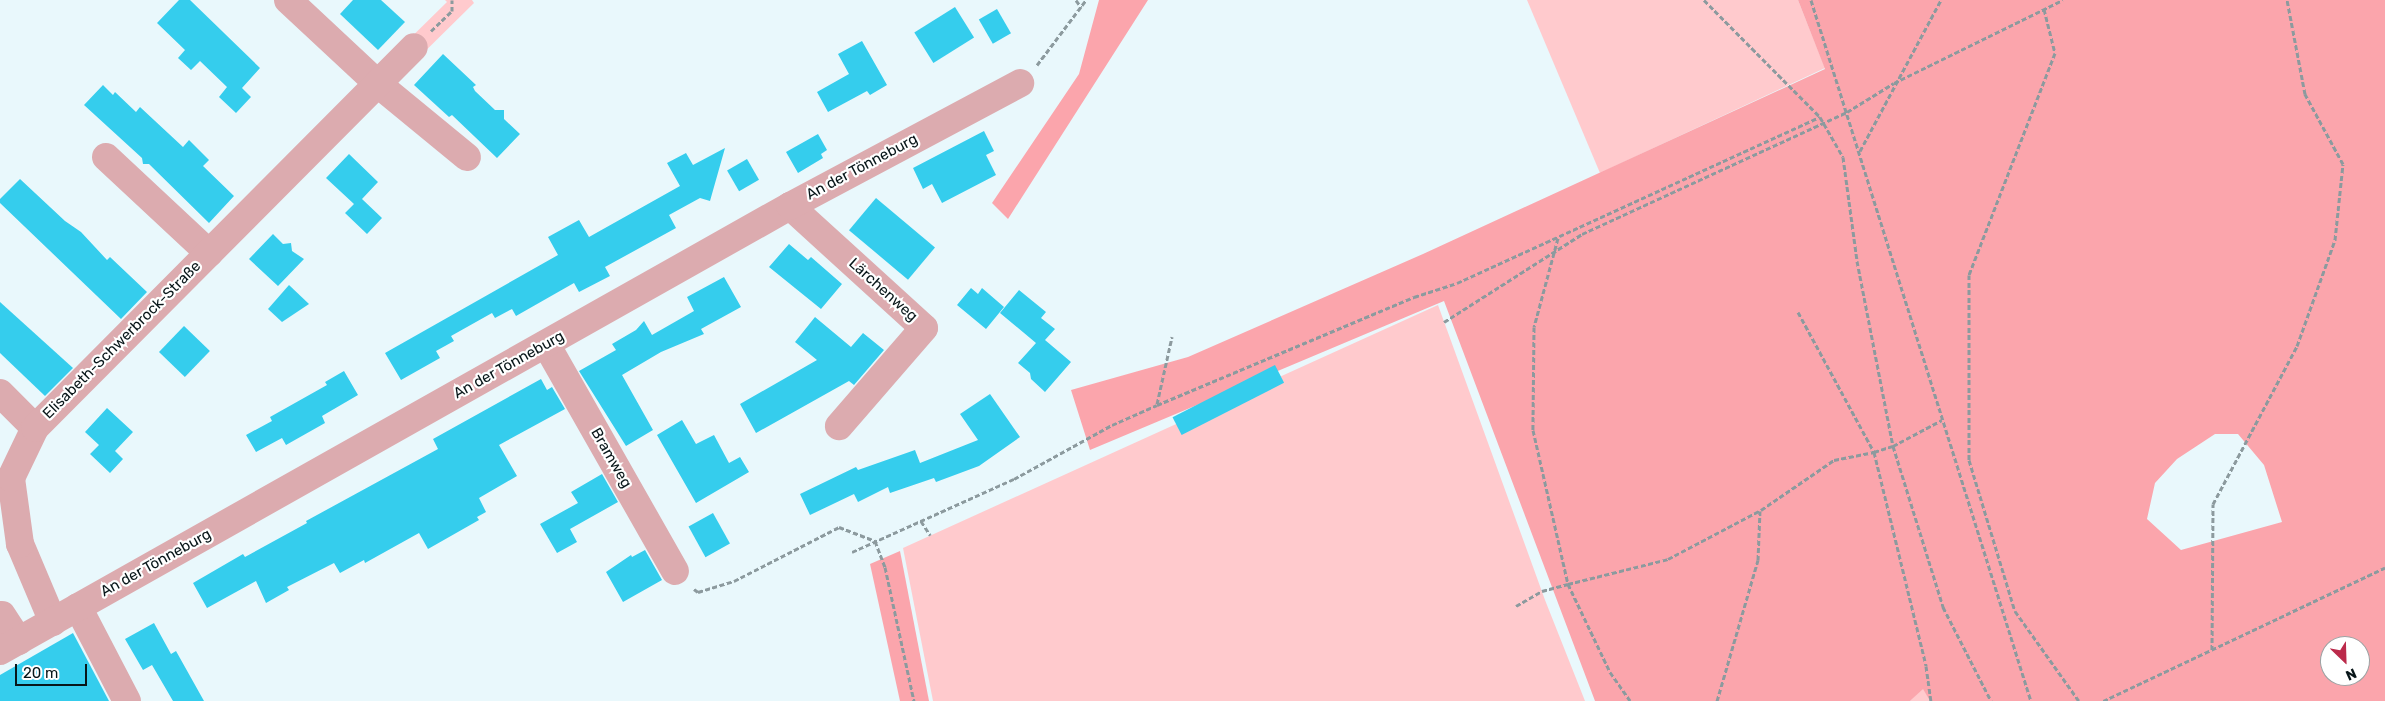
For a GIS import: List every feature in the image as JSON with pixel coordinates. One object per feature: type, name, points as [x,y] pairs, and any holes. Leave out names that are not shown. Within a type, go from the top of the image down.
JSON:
[{"type":"street","points":[[288,0],[378,84],[467,157]]},
{"type":"street","name":"Elisabeth-Schwerbrock-Straße","points":[[53,622],[20,544],[11,478],[36,428],[414,47]]},
{"type":"street","name":"An der Tönneburg","points":[[10,646],[790,206],[1020,83]]},
{"type":"street","name":"Elisabeth-Schwerbrock-Straße","points":[[106,157],[209,253]]},
{"type":"street","name":"Lärchenweg","points":[[790,206],[924,328],[839,426]]},
{"type":"street","name":"Bramweg","points":[[546,344],[675,571]]},
{"type":"street","name":"Elisabeth-Schwerbrock-Straße","points":[[0,393],[36,428]]},
{"type":"street","points":[[78,607],[127,701]]},
{"type":"street","points":[[2,615],[10,646]]},
{"type":"path","points":[[414,47],[452,11],[452,0]]},
{"type":"path","points":[[1076,0],[1081,7]]},
{"type":"path","points":[[1020,83],[1032,73],[1086,0]]},
{"type":"path","points":[[1704,0],[1820,117],[1843,157],[1857,261],[1894,446],[1943,607],[1991,701]]},
{"type":"path","points":[[1811,0],[2031,701]]},
{"type":"path","points":[[1860,152],[1894,83],[1941,0]]},
{"type":"path","points":[[1444,322],[1582,234],[1847,112],[1894,83],[2063,0]]},
{"type":"path","points":[[2212,650],[2213,504],[2298,346],[2335,240],[2343,164],[2305,94],[2287,0]]},
{"type":"path","points":[[2044,9],[2055,53],[1969,275],[1969,460],[2015,611],[2079,701]]},
{"type":"path","points":[[852,552],[1014,479],[1112,426],[1157,405],[1414,297],[1457,283],[1820,117]]},
{"type":"path","points":[[1558,238],[1534,326],[1533,430],[1568,584],[1610,672],[1630,701]]},
{"type":"path","points":[[1798,312],[1874,452],[1926,666],[1931,701]]},
{"type":"path","points":[[1157,405],[1172,337]]},
{"type":"path","points":[[1516,606],[1542,592],[1668,559],[1760,510],[1834,460],[1894,446],[1942,420]]},
{"type":"path","points":[[1718,701],[1758,560],[1760,510]]},
{"type":"path","points":[[921,521],[930,536]]},
{"type":"path","points":[[675,571],[698,592],[734,581],[839,527],[875,541],[885,567],[914,701]]},
{"type":"path","points":[[2103,701],[2385,568]]},
{"type":"shaded area","points":[[445,0],[472,0],[474,3],[400,76],[385,63],[447,2]]},
{"type":"shaded area","points":[[1099,0],[1148,0],[1008,219],[992,203],[1079,74]]},
{"type":"shaded area","points":[[1527,0],[1798,0],[1825,68],[1600,173]]},
{"type":"shaded area","points":[[1798,0],[2385,0],[2385,701],[1930,701],[1923,689],[1910,701],[1595,701],[1444,301],[1090,450],[1071,390],[1188,357],[1423,254],[1825,69]],"holes":[[[2215,434],[2238,434],[2264,465],[2282,522],[2181,550],[2147,519],[2155,483],[2177,459]]]},
{"type":"shaded area","points":[[1438,305],[1545,600],[1585,701],[933,701],[903,548]]},
{"type":"shaded area","points":[[900,551],[929,701],[900,701],[870,564]]},
{"type":"shaded area","points":[[1923,688],[1930,701],[1910,701]]},
{"type":"building","points":[[179,0],[190,0],[260,68],[242,88],[251,97],[236,113],[219,97],[227,87],[200,61],[191,70],[178,58],[185,50],[157,23]]},
{"type":"building","points":[[353,0],[381,0],[405,22],[378,50],[340,14]]},
{"type":"building","points":[[955,7],[974,38],[933,63],[914,32]]},
{"type":"building","points":[[997,9],[1011,33],[993,44],[979,20]]},
{"type":"building","points":[[862,41],[887,85],[870,95],[867,91],[828,112],[817,92],[849,74],[838,54]]},
{"type":"building","points":[[443,54],[476,85],[473,87],[475,91],[495,110],[504,110],[504,119],[520,134],[497,158],[452,115],[449,117],[414,85]]},
{"type":"building","points":[[103,85],[113,95],[115,92],[136,112],[140,107],[183,147],[189,140],[209,160],[203,166],[234,196],[209,223],[149,164],[143,164],[142,158],[84,105]]},
{"type":"building","points":[[984,131],[994,151],[986,155],[996,175],[942,203],[932,184],[923,189],[913,168]]},
{"type":"building","points":[[818,134],[827,150],[821,154],[823,158],[798,173],[786,152]]},
{"type":"building","points":[[725,148],[710,201],[700,198],[669,215],[676,228],[605,267],[610,276],[579,292],[574,283],[516,316],[512,309],[495,318],[492,313],[451,336],[454,341],[436,351],[440,358],[401,380],[385,353],[558,255],[548,237],[579,220],[589,237],[680,186],[667,163],[686,153],[693,165]]},
{"type":"building","points":[[349,154],[378,182],[362,199],[382,218],[367,234],[345,213],[354,204],[326,178]]},
{"type":"building","points":[[747,159],[759,180],[739,191],[727,170]]},
{"type":"building","points":[[20,179],[65,221],[81,232],[107,260],[110,257],[147,292],[121,319],[0,203],[0,199]]},
{"type":"building","points":[[876,198],[935,247],[908,280],[849,230]]},
{"type":"building","points":[[273,234],[283,244],[291,243],[292,251],[304,259],[278,286],[249,259]]},
{"type":"building","points":[[789,244],[808,260],[811,257],[842,284],[821,309],[769,267]]},
{"type":"building","points":[[724,277],[741,307],[701,329],[704,334],[661,352],[622,375],[653,430],[626,446],[579,371],[616,350],[612,344],[636,330],[644,321],[652,335],[694,311],[687,297]]},
{"type":"building","points":[[289,285],[309,304],[282,322],[268,309]]},
{"type":"building","points":[[971,288],[978,294],[982,288],[1004,307],[986,329],[957,305]]},
{"type":"building","points":[[1019,290],[1046,312],[1041,318],[1055,329],[1045,340],[1071,362],[1045,392],[1031,379],[1030,373],[1018,363],[1036,343],[1000,313]]},
{"type":"building","points":[[0,302],[73,368],[45,396],[0,353]]},
{"type":"building","points":[[815,317],[851,347],[863,333],[884,350],[854,385],[849,381],[756,433],[740,404],[817,360],[795,342]]},
{"type":"building","points":[[184,326],[210,351],[185,377],[159,352]]},
{"type":"building","points":[[1275,365],[1284,383],[1182,435],[1173,417]]},
{"type":"building","points":[[344,371],[358,395],[322,416],[325,423],[286,445],[282,438],[256,452],[246,435],[272,421],[270,417],[327,385],[325,382]]},
{"type":"building","points":[[541,379],[547,390],[552,387],[565,409],[499,445],[517,476],[479,498],[486,512],[477,517],[479,520],[428,549],[419,533],[365,563],[364,560],[340,573],[334,563],[287,587],[289,590],[266,603],[256,581],[207,608],[193,583],[243,554],[245,557],[307,523],[306,521],[438,449],[433,439]]},
{"type":"building","points":[[990,394],[1020,437],[979,466],[936,482],[934,478],[890,493],[888,487],[858,502],[854,494],[810,515],[800,494],[856,467],[858,470],[915,450],[920,463],[978,440],[960,414]]},
{"type":"building","points":[[107,408],[133,432],[115,451],[123,459],[110,473],[90,454],[99,445],[85,432]]},
{"type":"building","points":[[682,420],[696,444],[714,435],[729,463],[740,457],[749,472],[696,503],[657,435]]},
{"type":"building","points":[[602,474],[618,502],[570,529],[577,542],[557,553],[540,524],[578,503],[571,492]]},
{"type":"building","points":[[713,513],[730,544],[705,557],[689,527]]},
{"type":"building","points":[[645,550],[662,580],[623,602],[606,572],[631,555],[632,557]]},
{"type":"building","points":[[154,623],[171,654],[176,651],[204,701],[173,701],[152,665],[143,670],[125,639]]},
{"type":"building","points":[[73,633],[109,701],[0,701],[0,675]]}]
